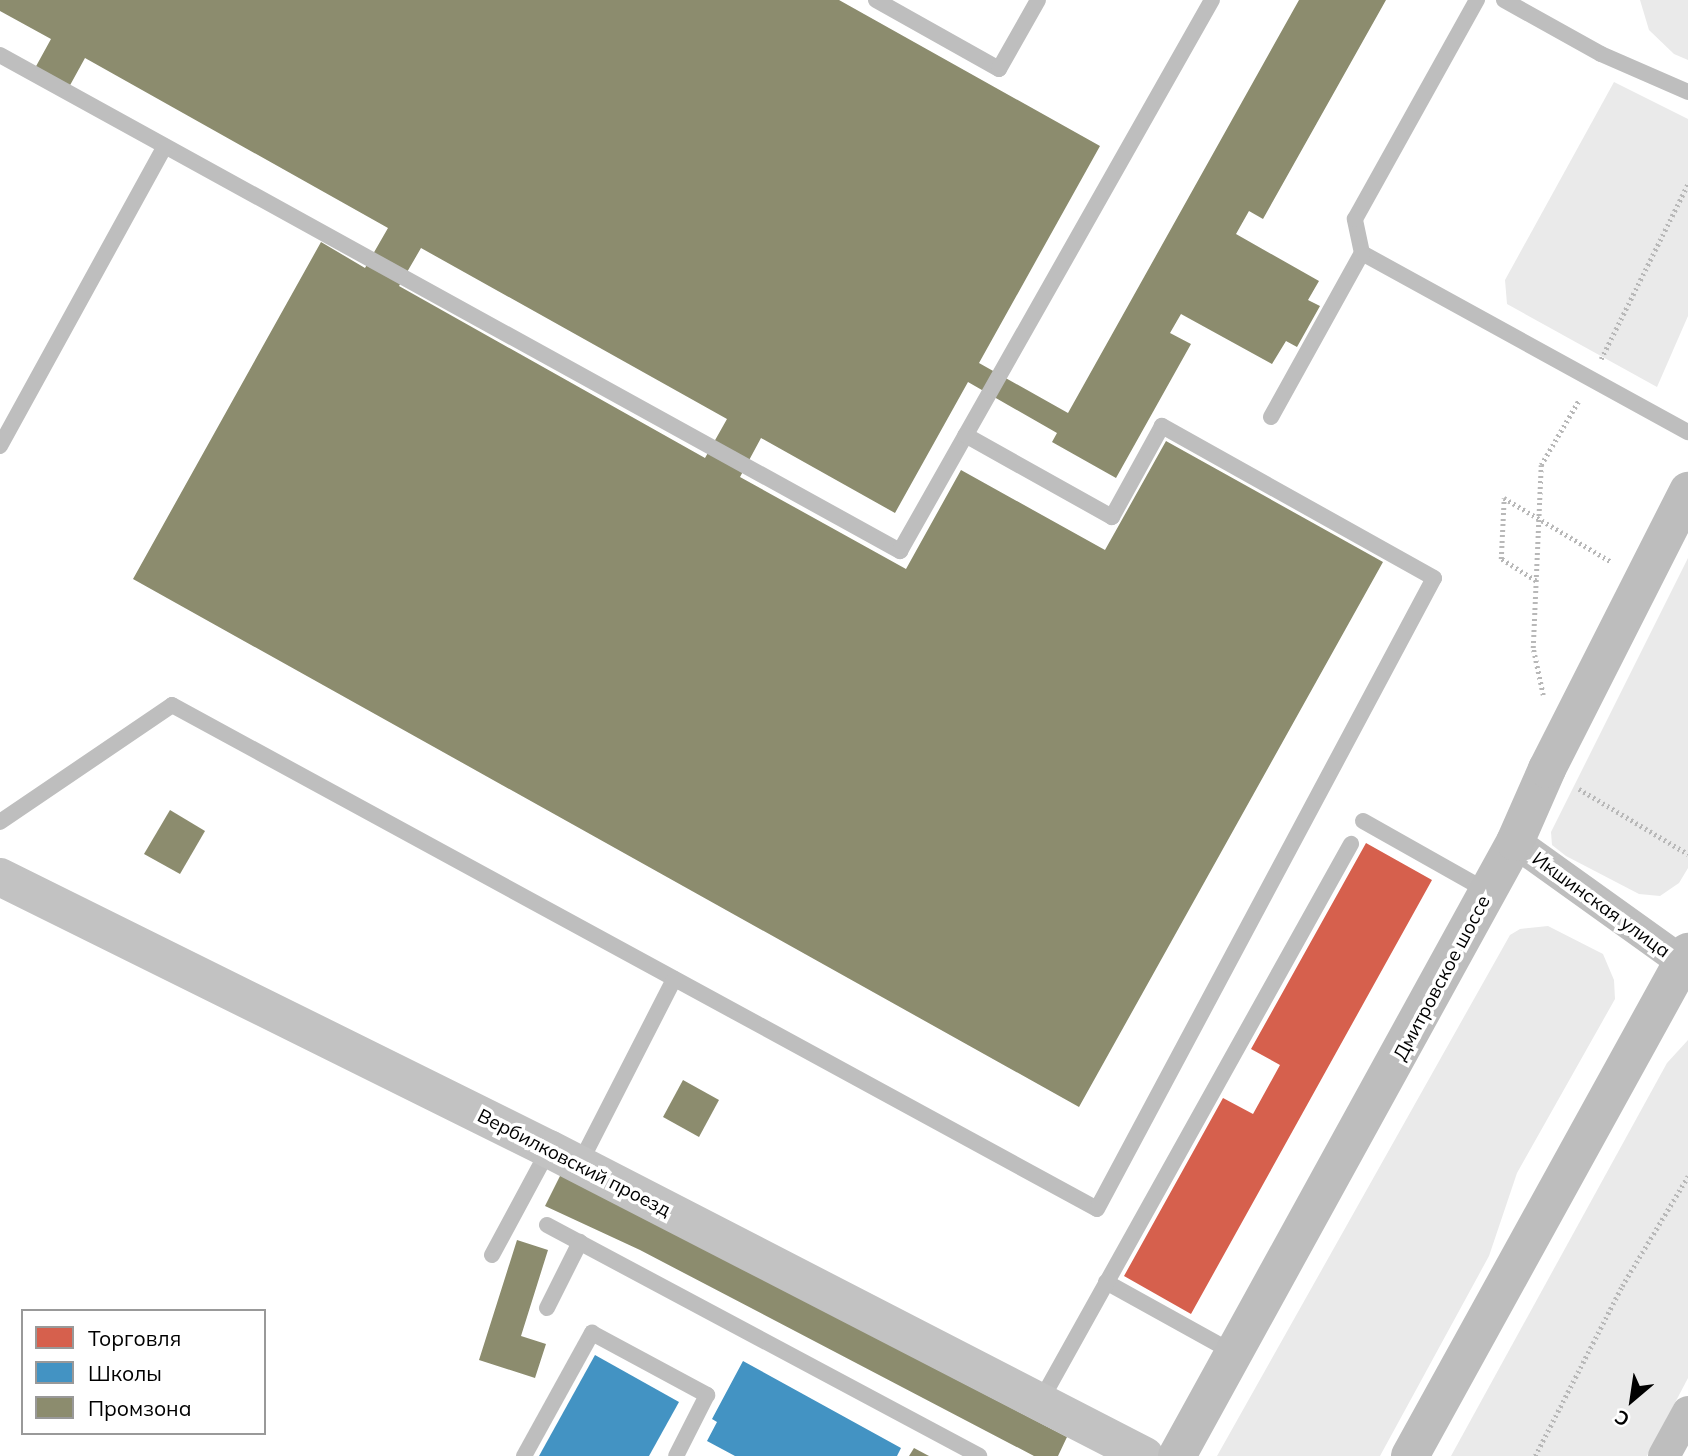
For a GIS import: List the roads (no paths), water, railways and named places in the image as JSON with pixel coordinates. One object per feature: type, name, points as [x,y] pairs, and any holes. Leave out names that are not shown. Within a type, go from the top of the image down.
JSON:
[{"type":"main road","name":"Дмитровское шоссе","points":[[1177,1456],[1489,892],[1515,842],[1547,769],[1688,491]]},
{"type":"main road","points":[[1410,1456],[1686,960]]},
{"type":"street","name":"Икшинская улица","points":[[1515,842],[1686,960]]},
{"type":"street","name":"Вербилковский проезд","points":[[0,877],[564,1157],[1145,1456]]},
{"type":"street","points":[[1664,1456],[1688,1412]]},
{"type":"lane","points":[[876,0],[999,69],[1038,0]]},
{"type":"lane","points":[[0,55],[900,551],[1212,0]]},
{"type":"lane","points":[[1271,417],[1363,253],[1355,219],[1477,0]]},
{"type":"lane","points":[[1504,0],[1601,54],[1688,92]]},
{"type":"lane","points":[[0,446],[165,146]]},
{"type":"lane","points":[[1363,253],[1688,432]]},
{"type":"lane","points":[[0,822],[172,705],[1097,1209],[1434,578],[1162,426],[1112,517],[965,435]]},
{"type":"lane","points":[[1363,821],[1489,892]]},
{"type":"lane","points":[[1040,1402],[1350,844]]},
{"type":"lane","points":[[492,1255],[564,1157],[674,979]]},
{"type":"lane","points":[[547,1225],[979,1456]]},
{"type":"lane","points":[[547,1308],[580,1242]]},
{"type":"lane","points":[[1106,1282],[1234,1353]]},
{"type":"lane","points":[[524,1456],[592,1333],[707,1395],[676,1456]]}]
